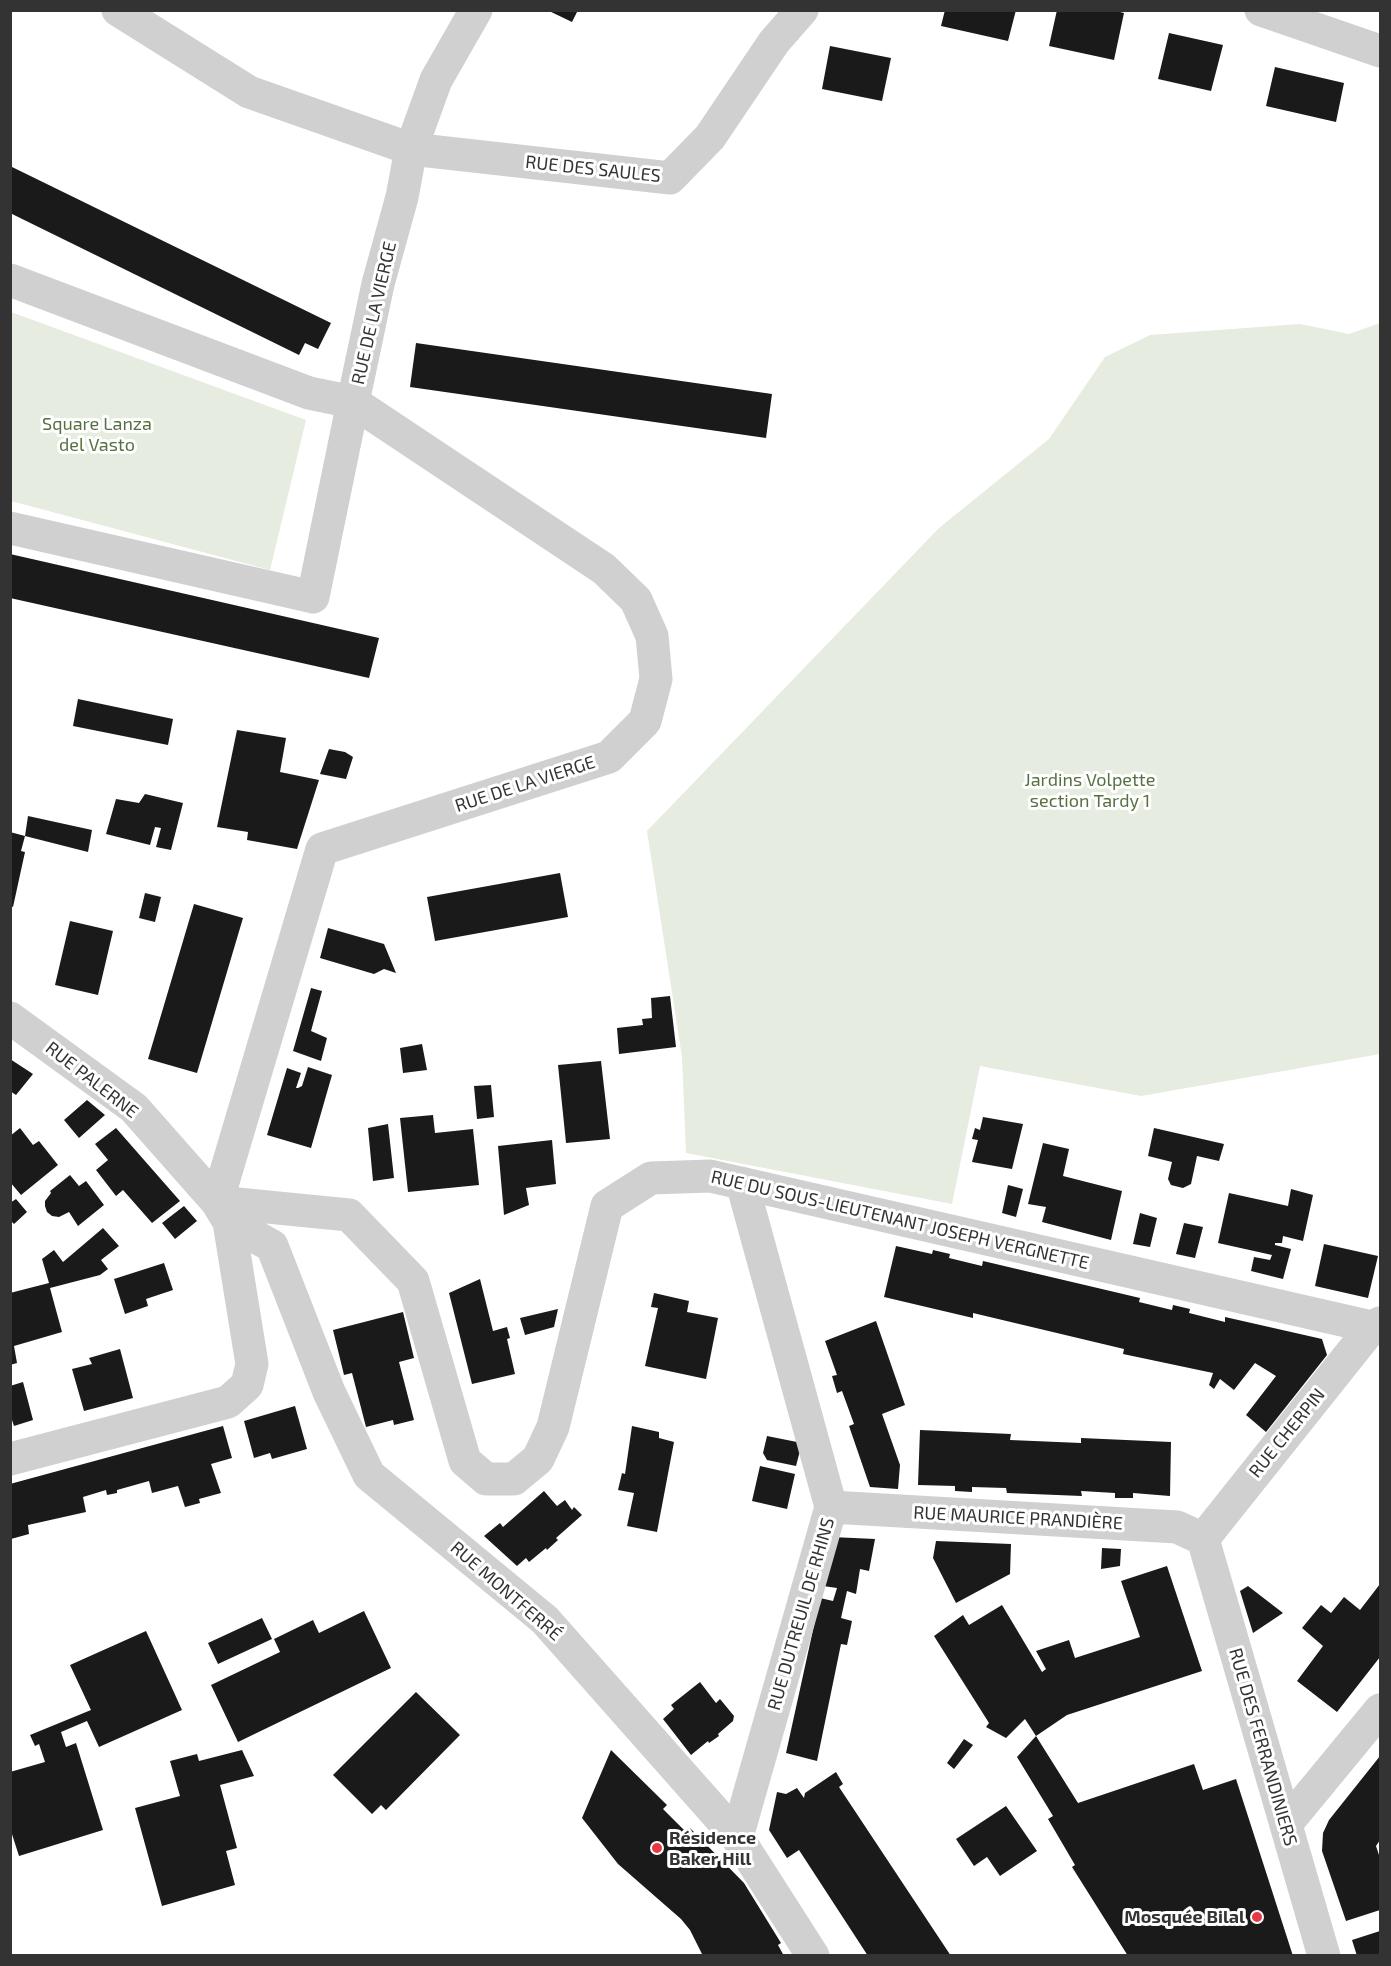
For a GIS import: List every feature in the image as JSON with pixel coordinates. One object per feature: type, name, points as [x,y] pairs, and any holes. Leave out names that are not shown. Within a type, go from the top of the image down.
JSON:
[{"type":"street","points":[[118,10],[249,92],[411,149]]},
{"type":"street","name":"RUE DE LA VIERGE","points":[[223,1212],[322,849],[609,757],[645,721],[656,679],[652,636],[636,600],[604,569],[353,402],[378,284],[402,197],[411,149],[436,80],[476,10]]},
{"type":"street","name":"RUE DES SAULES","points":[[411,149],[670,178],[710,136],[774,42],[802,10]]},
{"type":"street","points":[[1261,10],[1380,51]]},
{"type":"street","points":[[10,280],[309,393],[353,402],[313,597],[10,528]]},
{"type":"street","name":"RUE PALERNE","points":[[10,1018],[134,1108],[223,1212]]},
{"type":"street","name":"RUE DU SOUS-LIEUTENANT JOSEPH VERGNETTE","points":[[223,1212],[349,1215],[413,1281],[465,1461],[486,1479],[514,1479],[538,1459],[553,1427],[607,1206],[651,1178],[710,1176],[1376,1325]]},
{"type":"street","name":"RUE DUTREUIL DE RHINS","points":[[737,1837],[831,1507],[741,1183]]},
{"type":"street","points":[[10,1459],[228,1402],[247,1385],[252,1364],[223,1212]]},
{"type":"street","name":"RUE MONTFERRÉ","points":[[223,1212],[272,1246],[330,1392],[369,1475],[545,1620],[737,1837],[813,1956]]},
{"type":"street","name":"RUE CHERPIN","points":[[1203,1539],[1376,1325]]},
{"type":"street","name":"RUE MAURICE PRANDIÈRE","points":[[831,1507],[1177,1527],[1203,1539]]},
{"type":"street","name":"RUE DES FERRANDINIERS","points":[[1203,1539],[1324,1956]]},
{"type":"street","points":[[1286,1824],[1380,1710]]},
{"type":"green space","name":"Square Lanza del Vasto","points":[[11,312],[306,420],[270,570],[11,501]]},
{"type":"green space","name":"Jardins Volpette section Tardy 1","points":[[1380,323],[1380,1054],[1141,1096],[980,1066],[952,1204],[686,1153],[682,1057],[647,831],[939,528],[1049,439],[1105,357],[1150,335],[1300,324],[1349,334]]},
{"type":"building","points":[[547,10],[578,10],[572,22]]},
{"type":"building","points":[[945,10],[1016,10],[1008,41],[941,26]]},
{"type":"building","points":[[1057,10],[1112,10],[1124,13],[1114,60],[1049,46]]},
{"type":"building","points":[[1169,33],[1223,45],[1211,91],[1158,79]]},
{"type":"building","points":[[830,46],[891,58],[882,101],[822,89]]},
{"type":"building","points":[[1275,67],[1344,83],[1336,122],[1266,106]]},
{"type":"building","points":[[10,166],[331,323],[318,349],[305,343],[299,355],[10,213]]},
{"type":"building","points":[[416,343],[772,394],[766,438],[410,387]]},
{"type":"building","points":[[10,554],[379,638],[369,678],[10,598]]},
{"type":"building","points":[[78,699],[173,719],[168,745],[73,726]]},
{"type":"building","points":[[237,730],[286,738],[280,772],[319,780],[297,849],[247,840],[248,832],[217,827]]},
{"type":"building","points":[[329,749],[345,752],[353,757],[346,779],[320,774]]},
{"type":"building","points":[[145,794],[183,803],[171,850],[156,847],[161,828],[155,827],[150,845],[106,834],[116,799],[139,803]]},
{"type":"building","points":[[28,816],[92,830],[88,852],[25,836]]},
{"type":"building","points":[[10,832],[25,836],[21,851],[25,852],[13,907],[10,906]]},
{"type":"building","points":[[560,873],[568,917],[435,941],[427,897]]},
{"type":"building","points":[[145,893],[161,897],[155,922],[139,918]]},
{"type":"building","points":[[194,904],[243,918],[197,1073],[148,1059]]},
{"type":"building","points":[[70,921],[113,931],[98,995],[55,985]]},
{"type":"building","points":[[328,928],[384,944],[396,973],[384,969],[374,974],[320,958]]},
{"type":"building","points":[[311,988],[322,991],[311,1031],[327,1038],[321,1061],[293,1051]]},
{"type":"building","points":[[670,996],[676,1047],[619,1054],[617,1028],[643,1025],[642,1019],[652,1018],[651,998]]},
{"type":"building","points":[[422,1044],[427,1070],[403,1073],[400,1048]]},
{"type":"building","points":[[10,1059],[33,1074],[16,1095],[10,1091]]},
{"type":"building","points":[[601,1061],[610,1139],[566,1143],[558,1065]]},
{"type":"building","points":[[308,1067],[332,1075],[311,1148],[267,1135],[287,1068],[301,1073],[296,1088],[298,1088],[302,1086]]},
{"type":"building","points":[[491,1085],[494,1117],[477,1119],[474,1086]]},
{"type":"building","points":[[87,1100],[105,1115],[79,1138],[64,1120]]},
{"type":"building","points":[[433,1115],[435,1133],[473,1129],[479,1185],[408,1192],[400,1118]]},
{"type":"building","points":[[983,1117],[1023,1124],[1012,1169],[972,1162],[978,1140],[972,1139],[975,1128],[980,1130]]},
{"type":"building","points":[[388,1124],[394,1178],[373,1181],[368,1128]]},
{"type":"building","points":[[20,1128],[33,1145],[39,1141],[58,1165],[21,1195],[10,1182],[10,1136]]},
{"type":"building","points":[[116,1128],[180,1201],[152,1223],[123,1190],[116,1196],[96,1170],[108,1160],[95,1144]]},
{"type":"building","points":[[1154,1128],[1224,1144],[1219,1161],[1197,1156],[1191,1184],[1183,1188],[1171,1185],[1168,1179],[1172,1162],[1148,1156]]},
{"type":"building","points":[[552,1140],[556,1184],[526,1188],[529,1205],[504,1215],[498,1146]]},
{"type":"building","points":[[1043,1143],[1069,1149],[1063,1176],[1122,1191],[1111,1240],[1042,1222],[1046,1207],[1028,1204]]},
{"type":"building","points":[[70,1175],[79,1186],[86,1181],[104,1205],[78,1226],[69,1212],[59,1217],[52,1216],[47,1212],[45,1206],[50,1191]]},
{"type":"building","points":[[1008,1185],[1023,1189],[1016,1217],[1002,1213]]},
{"type":"building","points":[[1291,1189],[1313,1195],[1303,1241],[1283,1236],[1282,1243],[1275,1243],[1275,1245],[1291,1249],[1283,1279],[1251,1271],[1254,1257],[1270,1260],[1272,1255],[1218,1243],[1229,1193],[1288,1206]]},
{"type":"building","points":[[16,1199],[27,1212],[14,1224],[10,1220],[10,1203]]},
{"type":"building","points":[[184,1206],[197,1221],[175,1239],[162,1223]]},
{"type":"building","points":[[1140,1213],[1157,1218],[1150,1247],[1133,1244]]},
{"type":"building","points":[[1184,1223],[1203,1227],[1195,1258],[1176,1254]]},
{"type":"building","points":[[103,1228],[119,1246],[101,1260],[108,1269],[100,1275],[50,1288],[62,1332],[14,1346],[17,1363],[10,1365],[10,1293],[49,1283],[42,1259],[54,1250],[63,1262]]},
{"type":"building","points":[[1324,1244],[1378,1256],[1368,1298],[1315,1286]]},
{"type":"building","points":[[896,1246],[932,1254],[933,1250],[950,1254],[949,1258],[982,1266],[983,1261],[1140,1298],[1139,1302],[1172,1310],[1173,1305],[1190,1309],[1189,1313],[1225,1322],[1225,1317],[1322,1339],[1327,1355],[1266,1432],[1246,1415],[1276,1376],[1255,1363],[1234,1390],[1220,1379],[1214,1389],[1209,1385],[1213,1373],[1123,1354],[1124,1349],[973,1313],[973,1318],[884,1297]]},
{"type":"building","points":[[164,1263],[173,1290],[146,1299],[148,1306],[125,1314],[114,1279]]},
{"type":"building","points":[[480,1279],[493,1331],[507,1327],[510,1338],[507,1339],[515,1374],[472,1384],[449,1293]]},
{"type":"building","points":[[654,1293],[689,1301],[687,1312],[718,1318],[706,1379],[645,1366],[658,1308],[651,1307]]},
{"type":"building","points":[[558,1309],[554,1327],[525,1335],[520,1318]]},
{"type":"building","points":[[403,1312],[414,1358],[399,1362],[414,1420],[394,1425],[393,1420],[366,1427],[352,1373],[344,1375],[333,1330]]},
{"type":"building","points":[[876,1321],[905,1405],[882,1414],[900,1465],[898,1489],[870,1487],[849,1426],[854,1424],[842,1391],[837,1393],[832,1376],[837,1375],[825,1341]]},
{"type":"building","points":[[120,1349],[133,1398],[84,1411],[72,1369],[92,1364],[89,1358]]},
{"type":"building","points":[[23,1382],[33,1420],[14,1426],[10,1414],[10,1386]]},
{"type":"building","points":[[295,1406],[307,1449],[272,1459],[270,1453],[254,1458],[244,1421]]},
{"type":"building","points":[[223,1426],[232,1458],[211,1464],[221,1493],[199,1499],[200,1503],[185,1507],[178,1486],[152,1493],[149,1481],[117,1490],[117,1493],[107,1495],[106,1490],[83,1497],[86,1512],[28,1525],[29,1534],[11,1539],[10,1484]]},
{"type":"building","points":[[632,1426],[659,1432],[659,1438],[674,1442],[657,1532],[627,1526],[634,1493],[618,1490],[622,1473],[625,1474]]},
{"type":"building","points":[[920,1430],[1011,1434],[1010,1440],[1081,1443],[1081,1438],[1171,1442],[1170,1496],[1133,1493],[1133,1498],[1115,1498],[1115,1493],[1081,1491],[1082,1496],[1007,1493],[1006,1488],[972,1487],[972,1492],[955,1491],[955,1486],[918,1485]]},
{"type":"building","points":[[767,1436],[802,1443],[796,1466],[767,1460],[763,1453]]},
{"type":"building","points":[[760,1466],[795,1474],[787,1509],[752,1501]]},
{"type":"building","points":[[544,1491],[557,1506],[565,1500],[572,1510],[574,1507],[582,1515],[556,1538],[558,1540],[547,1550],[546,1548],[529,1562],[526,1558],[517,1566],[484,1536],[500,1523],[503,1527]]},
{"type":"building","points":[[832,1537],[875,1539],[869,1571],[860,1569],[856,1594],[847,1591],[841,1618],[852,1621],[847,1645],[841,1644],[817,1761],[786,1753],[820,1598],[833,1601],[837,1588],[823,1586]]},
{"type":"building","points":[[936,1541],[1011,1544],[1010,1574],[956,1603],[933,1558]]},
{"type":"building","points":[[1102,1548],[1121,1549],[1120,1566],[1101,1569]]},
{"type":"building","points":[[1167,1566],[1202,1671],[1067,1715],[1036,1736],[1025,1719],[1006,1738],[986,1727],[989,1723],[934,1636],[963,1615],[969,1625],[1002,1605],[1042,1672],[1046,1669],[1036,1651],[1069,1640],[1075,1658],[1140,1637],[1121,1581]]},
{"type":"building","points":[[1380,1584],[1380,1657],[1337,1712],[1297,1681],[1323,1646],[1302,1628],[1321,1605],[1331,1613],[1344,1597],[1360,1610]]},
{"type":"building","points":[[1248,1586],[1283,1613],[1253,1633],[1240,1591]]},
{"type":"building","points":[[364,1611],[391,1668],[238,1742],[211,1685],[280,1652],[274,1639],[313,1620],[319,1633]]},
{"type":"building","points":[[262,1618],[272,1639],[218,1664],[208,1643]]},
{"type":"building","points":[[146,1631],[182,1710],[99,1747],[87,1721],[61,1732],[66,1747],[76,1743],[103,1830],[19,1856],[10,1828],[10,1772],[45,1762],[39,1744],[35,1746],[30,1735],[91,1710],[70,1665]]},
{"type":"building","points":[[700,1682],[716,1703],[720,1699],[734,1716],[733,1721],[718,1734],[719,1736],[709,1743],[708,1741],[691,1755],[663,1719],[674,1709],[671,1705]]},
{"type":"building","points":[[416,1692],[460,1735],[386,1810],[381,1805],[372,1814],[333,1775]]},
{"type":"building","points":[[1036,1736],[1078,1803],[1194,1764],[1203,1790],[1236,1779],[1293,1956],[1128,1956],[1072,1867],[1075,1865],[1048,1819],[1053,1816],[1017,1757]]},
{"type":"building","points":[[964,1739],[973,1745],[954,1769],[947,1763]]},
{"type":"building","points":[[242,1750],[254,1776],[220,1785],[237,1848],[226,1851],[235,1885],[162,1906],[135,1808],[180,1796],[170,1761],[197,1754],[199,1761]]},
{"type":"building","name":"Résidence Baker Hill","points":[[611,1750],[667,1805],[663,1809],[686,1832],[690,1828],[744,1883],[781,1943],[778,1945],[784,1956],[703,1956],[690,1930],[681,1919],[618,1864],[582,1818]]},
{"type":"building","points":[[1380,1756],[1380,1840],[1376,1846],[1380,1858],[1380,1910],[1346,1921],[1322,1851],[1323,1833],[1329,1820]]},
{"type":"building","points":[[836,1772],[843,1784],[839,1787],[951,1956],[868,1956],[799,1850],[787,1858],[769,1830],[777,1792],[786,1794],[797,1788],[804,1798],[805,1793]]},
{"type":"building","points":[[1006,1806],[1037,1851],[1000,1876],[987,1857],[974,1866],[956,1839]]},
{"type":"building","points":[[1380,1931],[1380,1956],[1357,1956],[1352,1940]]},
{"type":"place","name":"Résidence Baker Hill","points":[[657,1848]]},
{"type":"place","name":"Mosquée Bilal","points":[[1257,1917]]}]
